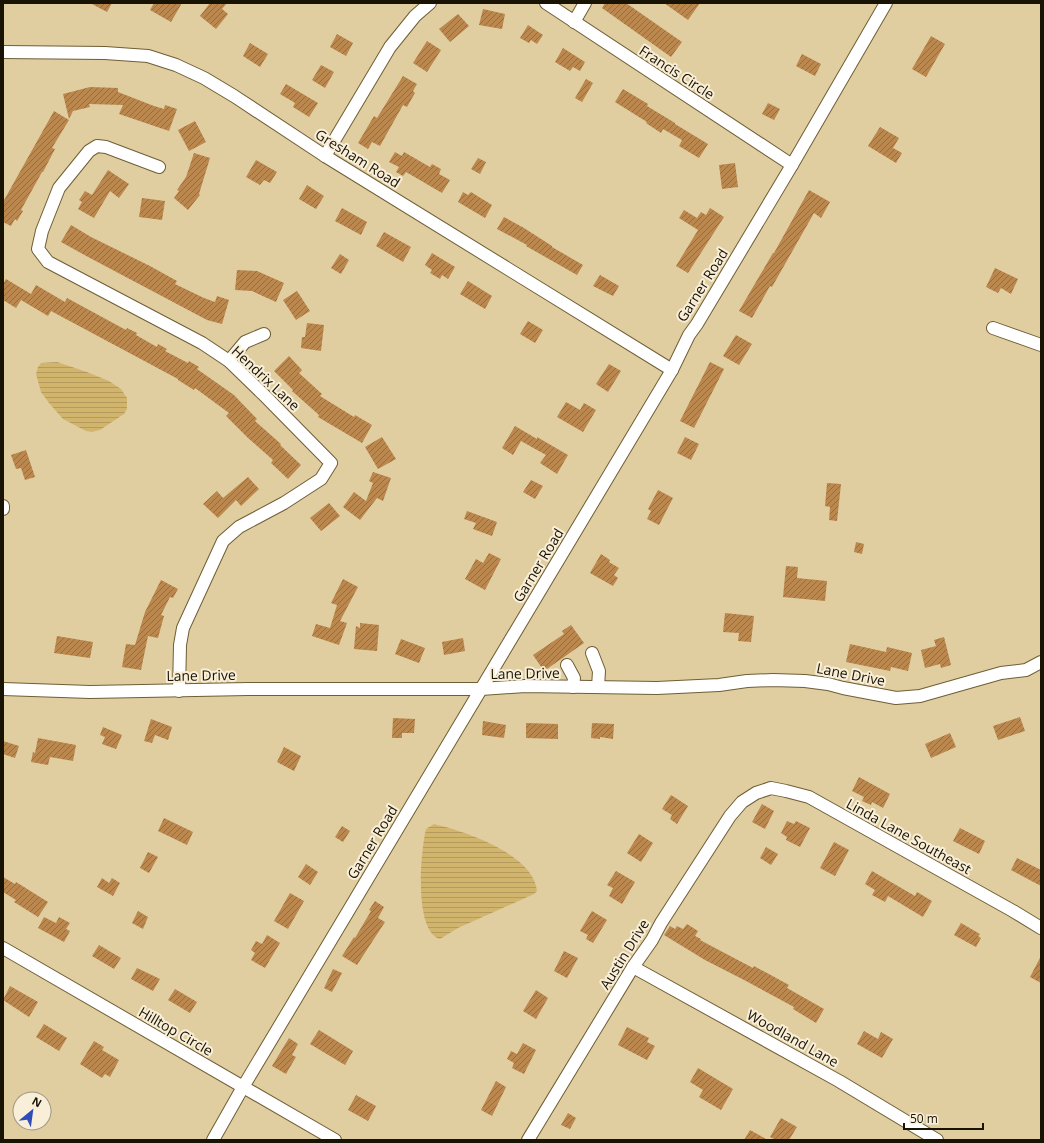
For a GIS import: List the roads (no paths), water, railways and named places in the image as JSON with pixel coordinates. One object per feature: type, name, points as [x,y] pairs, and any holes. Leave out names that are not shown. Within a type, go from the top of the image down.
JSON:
[{"type":"street","points":[[325,156],[390,47],[415,16],[430,3]]},
{"type":"street","name":"Francis Circle","points":[[546,3],[792,165]]},
{"type":"street","points":[[574,22],[585,3]]},
{"type":"street","name":"Garner Road","points":[[213,1140],[243,1087],[672,370],[689,336],[792,165],[886,3]]},
{"type":"street","name":"Gresham Road","points":[[3,52],[105,53],[148,56],[176,65],[204,78],[325,156],[672,370]]},
{"type":"street","name":"Hendrix Lane","points":[[159,167],[106,146],[97,146],[90,151],[58,188],[42,231],[38,249],[48,262],[202,343],[229,361],[331,463],[321,479],[284,503],[239,527],[223,541],[183,628],[180,645],[179,691]]},
{"type":"street","points":[[993,328],[1041,345]]},
{"type":"street","points":[[229,361],[245,342],[264,334]]},
{"type":"street","points":[[592,652],[599,671],[598,687]]},
{"type":"street","name":"Lane Drive","points":[[3,689],[85,692],[481,689],[525,686],[657,688],[719,685],[747,681],[773,680],[805,681],[828,684],[896,698],[920,696],[1002,673],[1026,670],[1041,662]]},
{"type":"street","points":[[567,665],[574,678],[573,687]]},
{"type":"street","name":"Linda Lane Southeast","points":[[756,793],[771,788],[809,797],[1041,928]]},
{"type":"street","name":"Austin Drive","points":[[528,1140],[633,967],[652,940],[661,923],[730,816],[742,802],[756,793]]},
{"type":"street","name":"Hilltop Circle","points":[[3,948],[335,1140]]},
{"type":"street","name":"Woodland Lane","points":[[633,967],[840,1081],[937,1140]]}]
